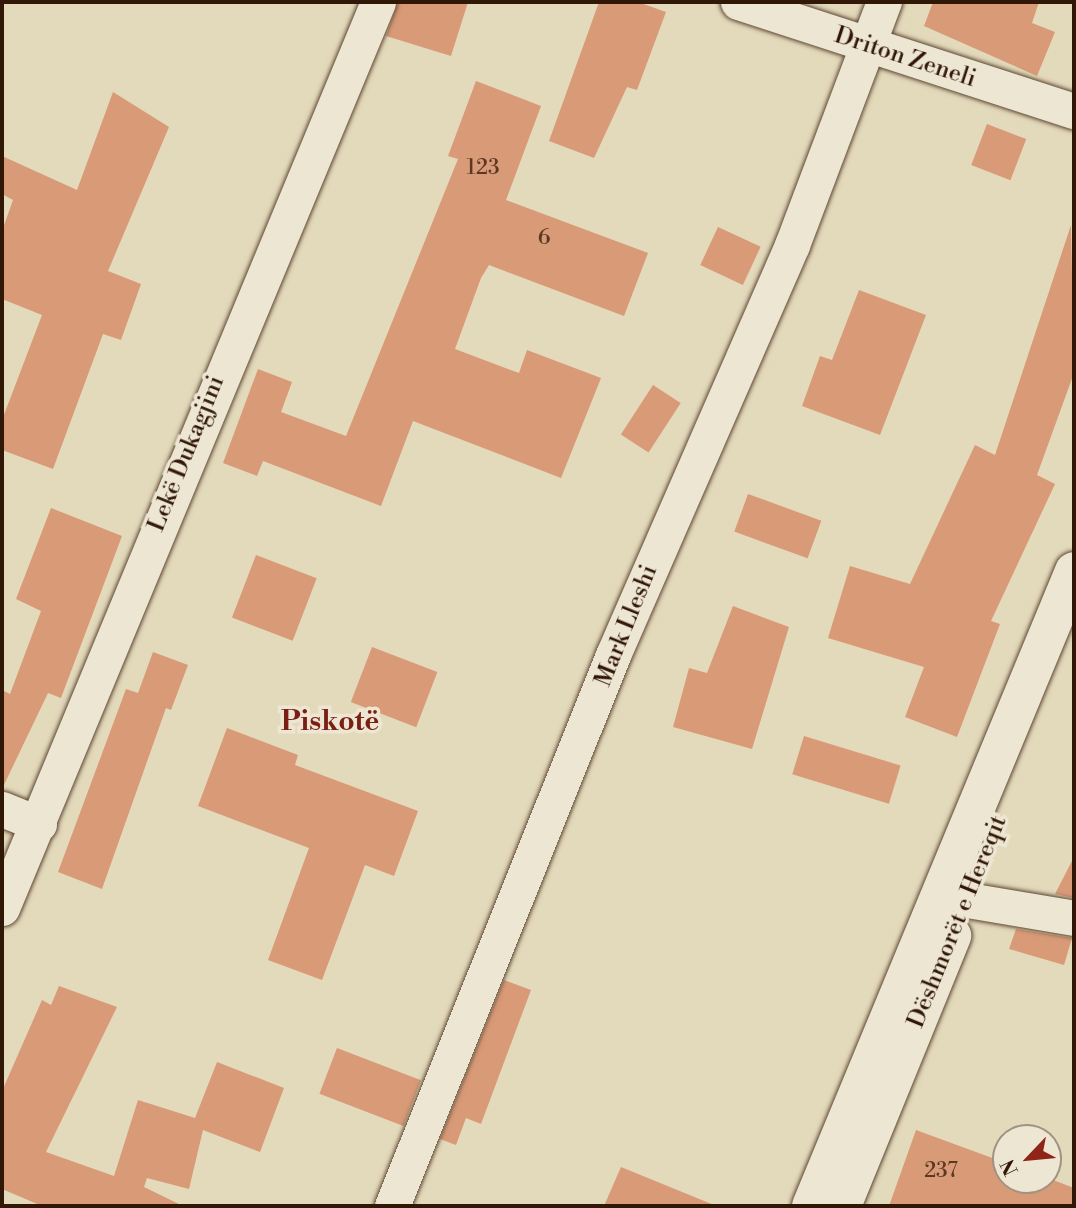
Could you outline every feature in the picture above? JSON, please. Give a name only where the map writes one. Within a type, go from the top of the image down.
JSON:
[{"type":"main road","points":[[811,1206],[1074,571]]},
{"type":"main road","name":"Dëshmorët e Hereqit","points":[[842,1206],[1074,637]]},
{"type":"street","name":"Lekë Dukagjini","points":[[2,908],[39,824],[181,463],[378,2]]},
{"type":"street","name":"Driton Zeneli","points":[[738,2],[864,47],[1074,111]]},
{"type":"street","name":"Mark Lleshi","points":[[391,1206],[574,766],[613,655],[792,245],[864,47],[884,2]]},
{"type":"street","points":[[2,809],[39,824]]},
{"type":"street","points":[[967,900],[1074,918]]},
{"type":"building","points":[[398,2],[468,2],[451,56],[386,36]]},
{"type":"building","points":[[599,2],[638,2],[666,12],[637,90],[627,87],[594,158],[549,141]]},
{"type":"building","points":[[933,2],[1039,2],[1032,23],[1055,32],[1037,76],[924,26]]},
{"type":"building","points":[[476,81],[541,106],[506,200],[648,253],[624,316],[489,265],[481,278],[455,349],[519,373],[527,350],[601,378],[561,478],[413,421],[381,506],[263,461],[257,476],[223,463],[258,369],[292,382],[281,412],[346,436],[458,159],[448,156]]},
{"type":"building","points":[[113,92],[169,127],[108,271],[141,284],[121,340],[103,334],[53,469],[2,450],[2,420],[42,315],[2,299],[2,231],[13,200],[2,194],[2,156],[77,190]]},
{"type":"building","points":[[987,124],[1026,139],[1010,180],[971,165]]},
{"type":"building","points":[[1071,225],[1074,373],[1037,475],[1055,484],[991,621],[1000,624],[957,737],[905,717],[924,667],[828,638],[850,566],[910,584],[975,445],[995,455]]},
{"type":"building","points":[[718,227],[761,247],[743,285],[700,265]]},
{"type":"building","points":[[859,290],[926,315],[880,435],[802,406],[820,356],[832,360]]},
{"type":"building","points":[[653,385],[681,403],[649,452],[621,434]]},
{"type":"building","points":[[748,494],[821,521],[808,558],[734,532]]},
{"type":"building","points":[[51,508],[122,536],[61,698],[48,693],[2,789],[2,690],[10,694],[41,611],[16,599]]},
{"type":"building","points":[[256,555],[317,578],[293,641],[232,618]]},
{"type":"building","points":[[733,606],[789,627],[752,749],[673,727],[689,668],[707,673]]},
{"type":"building","points":[[372,647],[437,672],[416,727],[351,702]]},
{"type":"building","points":[[153,652],[188,665],[171,710],[166,708],[102,889],[58,872],[126,689],[138,693]]},
{"type":"building","points":[[227,728],[298,755],[295,765],[418,811],[394,876],[365,865],[322,980],[268,960],[309,848],[198,806]]},
{"type":"building","points":[[804,736],[901,766],[889,804],[792,774]]},
{"type":"building","points":[[1074,857],[1074,898],[1055,894]]},
{"type":"building","points":[[1016,929],[1072,938],[1064,965],[1009,949]]},
{"type":"building","points":[[504,980],[531,990],[481,1124],[466,1118],[456,1145],[440,1139]]},
{"type":"building","points":[[59,986],[117,1007],[46,1152],[114,1176],[138,1100],[195,1118],[217,1062],[284,1088],[260,1152],[203,1130],[189,1189],[147,1178],[144,1187],[183,1206],[42,1206],[2,1189],[2,1091],[42,1000],[51,1005]]},
{"type":"building","points":[[337,1048],[421,1080],[403,1126],[319,1094]]},
{"type":"building","points":[[916,1130],[992,1158],[992,1194],[1062,1194],[1062,1183],[1074,1188],[1074,1206],[889,1206]]},
{"type":"building","points":[[621,1167],[714,1205],[714,1206],[604,1206]]},
{"type":"district","name":"Piskotë","points":[[330,722]]}]
